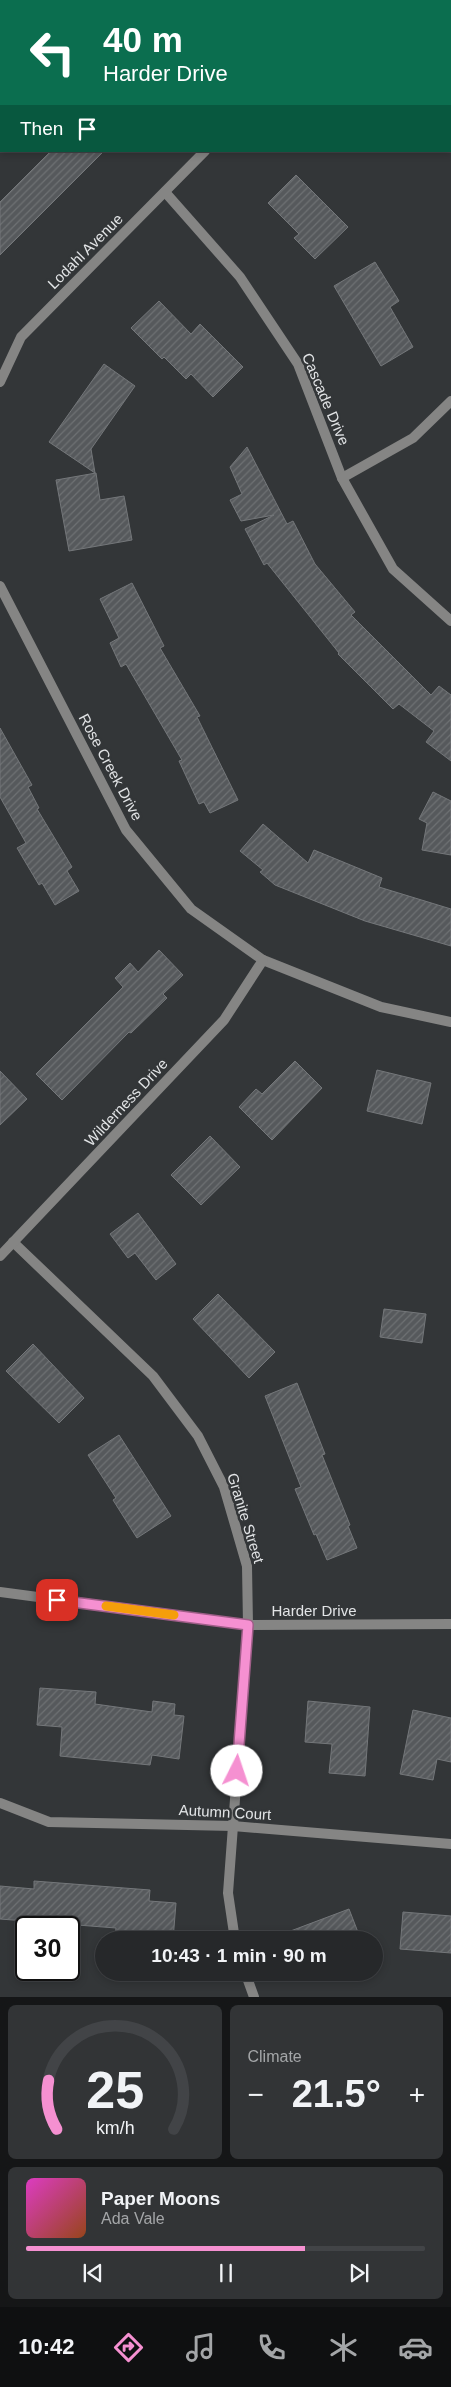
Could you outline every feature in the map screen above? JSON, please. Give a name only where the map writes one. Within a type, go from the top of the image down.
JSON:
[{"type":"street","name":"Lodahl Avenue","points":[[0,382],[20,337],[204,152]]},
{"type":"street","name":"Cascade Drive","points":[[165,192],[240,277],[298,364],[342,478],[393,569],[451,621]]},
{"type":"street","points":[[342,478],[413,438],[451,401]]},
{"type":"street","name":"Rose Creek Drive","points":[[0,586],[126,830],[191,909],[262,960],[381,1007],[451,1022]]},
{"type":"street","name":"Wilderness Drive","points":[[0,1256],[224,1020],[262,960]]},
{"type":"street","name":"Granite Street","points":[[13,1242],[153,1376],[198,1436],[224,1487],[247,1566],[248,1625],[228,1892],[234,1931]]},
{"type":"street","name":"Harder Drive","points":[[0,1592],[248,1625],[451,1624]]},
{"type":"street","name":"Autumn Court","points":[[0,1803],[50,1822],[233,1826],[451,1844]]},
{"type":"street","points":[[248,1981],[254,1997]]},
{"type":"building","points":[[50,152],[103,152],[0,255],[0,202]]},
{"type":"building","points":[[296,175],[348,227],[315,259],[294,238],[299,234],[268,203]]},
{"type":"building","points":[[375,262],[399,301],[390,307],[413,347],[381,366],[334,286]]},
{"type":"building","points":[[159,301],[191,334],[200,324],[243,367],[213,397],[191,374],[186,379],[164,357],[162,359],[131,328]]},
{"type":"building","points":[[104,364],[135,386],[91,449],[95,473],[49,442]]},
{"type":"building","points":[[247,447],[287,524],[293,521],[315,564],[355,612],[351,615],[431,695],[439,686],[451,695],[451,761],[426,742],[434,731],[399,704],[393,709],[338,654],[267,563],[264,565],[245,529],[274,515],[241,521],[230,500],[242,494],[230,467]]},
{"type":"building","points":[[96,473],[100,500],[124,496],[132,540],[69,551],[56,480]]},
{"type":"building","points":[[132,583],[164,646],[160,648],[200,716],[197,717],[238,800],[210,813],[204,802],[199,804],[179,761],[182,760],[126,664],[121,667],[110,643],[119,638],[100,599]]},
{"type":"building","points":[[0,728],[32,785],[28,787],[39,808],[37,809],[72,867],[67,871],[79,891],[55,905],[42,883],[39,885],[17,848],[26,843],[0,797]]},
{"type":"building","points":[[433,792],[451,801],[451,855],[422,850],[427,823],[419,819]]},
{"type":"building","points":[[263,824],[308,863],[314,850],[382,878],[379,887],[451,909],[451,946],[365,921],[275,885],[260,872],[263,870],[240,851]]},
{"type":"building","points":[[159,950],[183,975],[163,994],[167,998],[131,1033],[129,1032],[62,1100],[36,1074],[123,987],[115,978],[130,963],[138,972]]},
{"type":"building","points":[[295,1061],[322,1088],[272,1140],[239,1107],[256,1089],[262,1094]]},
{"type":"building","points":[[377,1070],[431,1083],[422,1124],[367,1111]]},
{"type":"building","points":[[0,1071],[27,1099],[0,1125]]},
{"type":"building","points":[[210,1136],[240,1167],[201,1205],[171,1175]]},
{"type":"building","points":[[138,1213],[176,1264],[156,1280],[135,1253],[128,1258],[110,1234]]},
{"type":"building","points":[[218,1294],[275,1352],[249,1378],[193,1319]]},
{"type":"building","points":[[384,1309],[426,1314],[422,1343],[380,1337]]},
{"type":"building","points":[[33,1344],[84,1398],[59,1423],[6,1371]]},
{"type":"building","points":[[297,1383],[325,1454],[322,1455],[350,1525],[348,1526],[357,1548],[327,1560],[316,1534],[314,1535],[295,1489],[301,1487],[265,1396]]},
{"type":"building","points":[[119,1435],[171,1516],[137,1538],[113,1500],[116,1498],[88,1455]]},
{"type":"building","points":[[40,1688],[96,1692],[95,1704],[152,1712],[153,1701],[175,1704],[174,1715],[184,1716],[179,1759],[152,1755],[150,1765],[60,1756],[62,1727],[37,1725]]},
{"type":"building","points":[[308,1701],[370,1707],[365,1776],[329,1773],[332,1744],[305,1742]]},
{"type":"building","points":[[413,1710],[451,1718],[451,1762],[437,1759],[433,1780],[400,1774]]},
{"type":"building","points":[[34,1881],[150,1890],[149,1901],[176,1903],[174,1931],[116,1931],[116,1928],[80,1925],[80,1916],[15,1916],[15,1920],[0,1919],[0,1886],[34,1889]]},
{"type":"building","points":[[349,1909],[358,1931],[291,1931]]},
{"type":"building","points":[[403,1912],[451,1916],[451,1953],[400,1949]]},
{"type":"slow traffic","points":[[106,1606],[174,1615]]},
{"type":"route","points":[[57,1600],[248,1625],[237,1771]]}]
